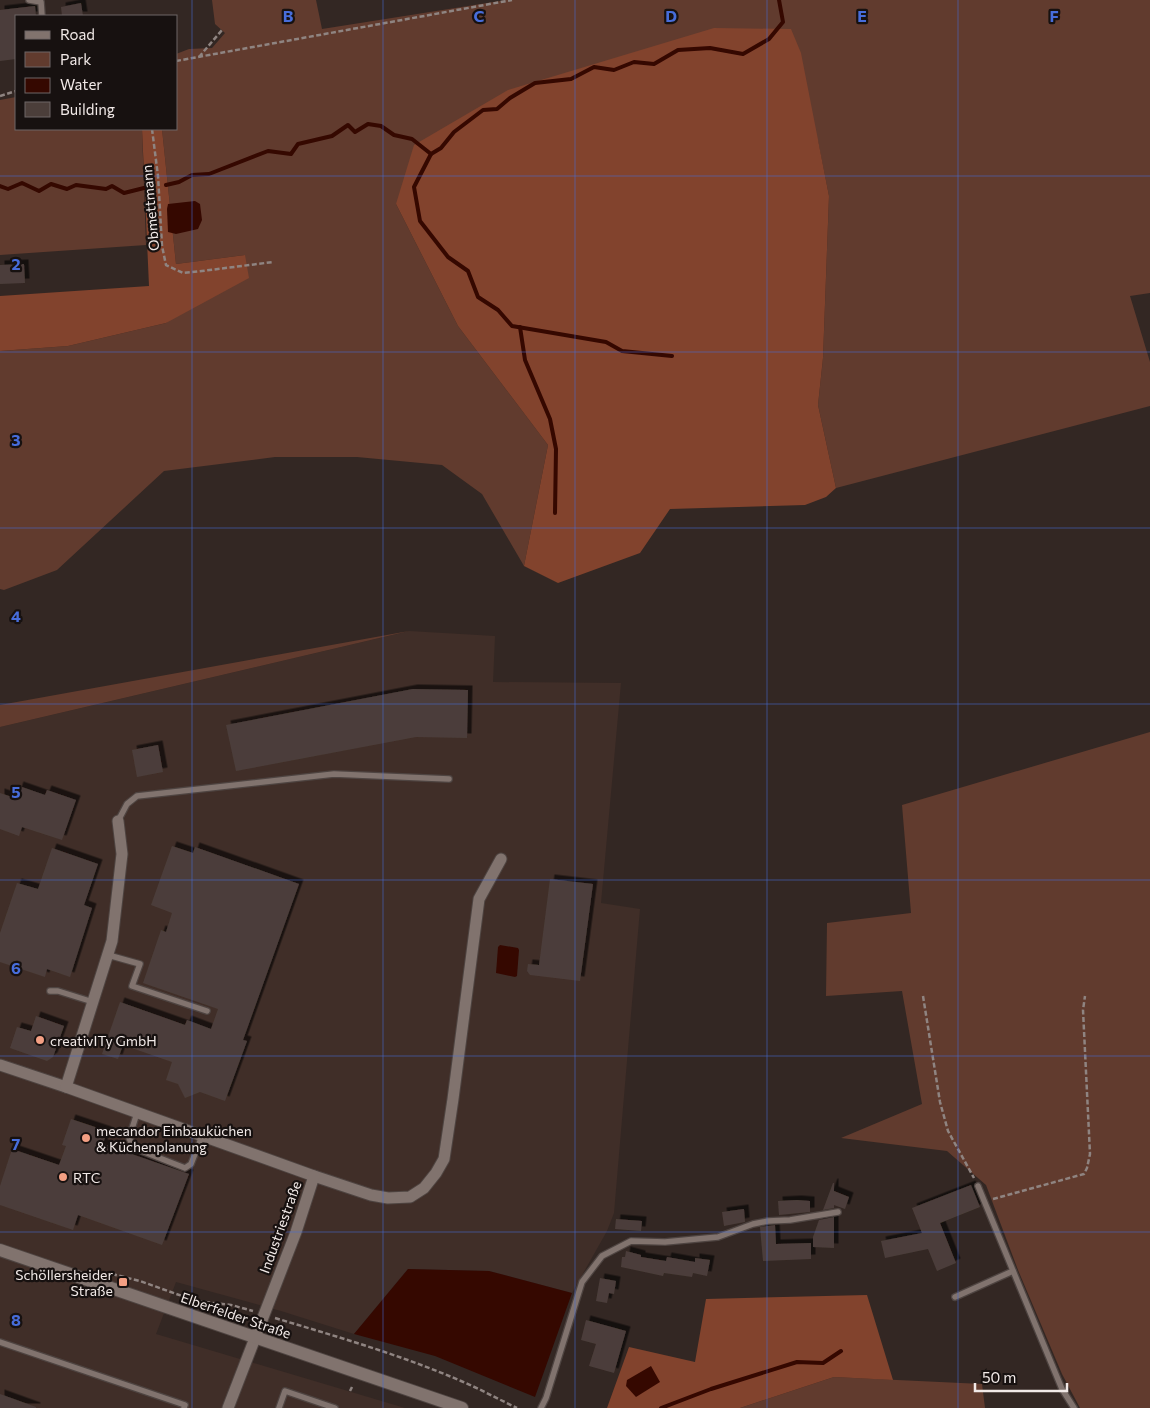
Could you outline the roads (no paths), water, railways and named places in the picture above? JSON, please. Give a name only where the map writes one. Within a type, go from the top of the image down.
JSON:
[{"type":"street","points":[[66,1087],[112,940],[122,854],[118,821]]},
{"type":"street","points":[[314,1176],[371,1195],[396,1198],[410,1197],[424,1188],[436,1173],[444,1159],[478,899],[501,859]]},
{"type":"street","name":"Industriestraße","points":[[0,1065],[314,1176],[296,1232],[256,1338]]},
{"type":"street","name":"Elberfelder Straße","points":[[0,1250],[462,1408]]},
{"type":"street","points":[[228,1408],[256,1338]]},
{"type":"lane","points":[[29,0],[40,2],[42,15]]},
{"type":"lane","points":[[118,821],[127,804],[137,796],[334,774],[449,779]]},
{"type":"lane","points":[[108,955],[140,964],[132,986],[208,1011]]},
{"type":"lane","points":[[50,991],[58,991],[93,1002]]},
{"type":"lane","points":[[137,1113],[128,1138],[134,1148],[185,1168],[191,1164],[202,1136]]},
{"type":"lane","points":[[978,1186],[1062,1389],[1074,1408]]},
{"type":"lane","points":[[541,1408],[582,1282],[602,1256],[631,1240],[665,1242],[718,1237],[753,1224],[838,1212]]},
{"type":"lane","points":[[955,1297],[1013,1271]]},
{"type":"lane","points":[[0,1342],[184,1405],[184,1408]]},
{"type":"lane","points":[[279,1408],[285,1391],[336,1408]]},
{"type":"water","points":[[195,201],[200,204],[202,220],[198,229],[176,234],[168,232],[168,204]]},
{"type":"water","points":[[500,945],[518,948],[517,976],[496,973],[498,947]]},
{"type":"water","points":[[408,1269],[489,1271],[572,1293],[535,1397],[435,1356],[354,1334]]},
{"type":"water","points":[[651,1366],[660,1382],[636,1397],[626,1386],[627,1380]]},
{"type":"waterway","points":[[166,185],[179,182],[192,175],[209,174],[268,151],[291,154],[298,144],[332,136],[348,125],[355,132],[368,124],[381,126],[394,135],[412,139],[431,154],[441,148],[454,132],[483,110],[497,109],[510,98],[535,83],[571,79],[594,67],[614,70],[634,62],[654,64],[678,50],[710,48],[743,54],[769,39],[783,22],[779,0]]},
{"type":"waterway","points":[[431,154],[414,187],[420,221],[448,257],[468,271],[478,297],[498,310],[512,326],[606,342],[622,351],[672,356]]},
{"type":"waterway","points":[[0,186],[8,189],[22,183],[39,191],[51,184],[67,189],[76,185],[106,189],[112,186],[124,193],[152,186]]},
{"type":"waterway","points":[[520,327],[525,360],[550,419],[556,449],[555,513]]},
{"type":"waterway","points":[[661,1408],[711,1389],[797,1362],[823,1363],[841,1351]]},
{"type":"place","name":"creativITy GmbH","points":[[40,1040]]},
{"type":"place","name":"mecandor Einbauküchen & Küchenplanung","points":[[86,1138]]},
{"type":"place","name":"RTC","points":[[63,1177]]},
{"type":"place","name":"Schöllersheider Straße","points":[[123,1282]]}]
